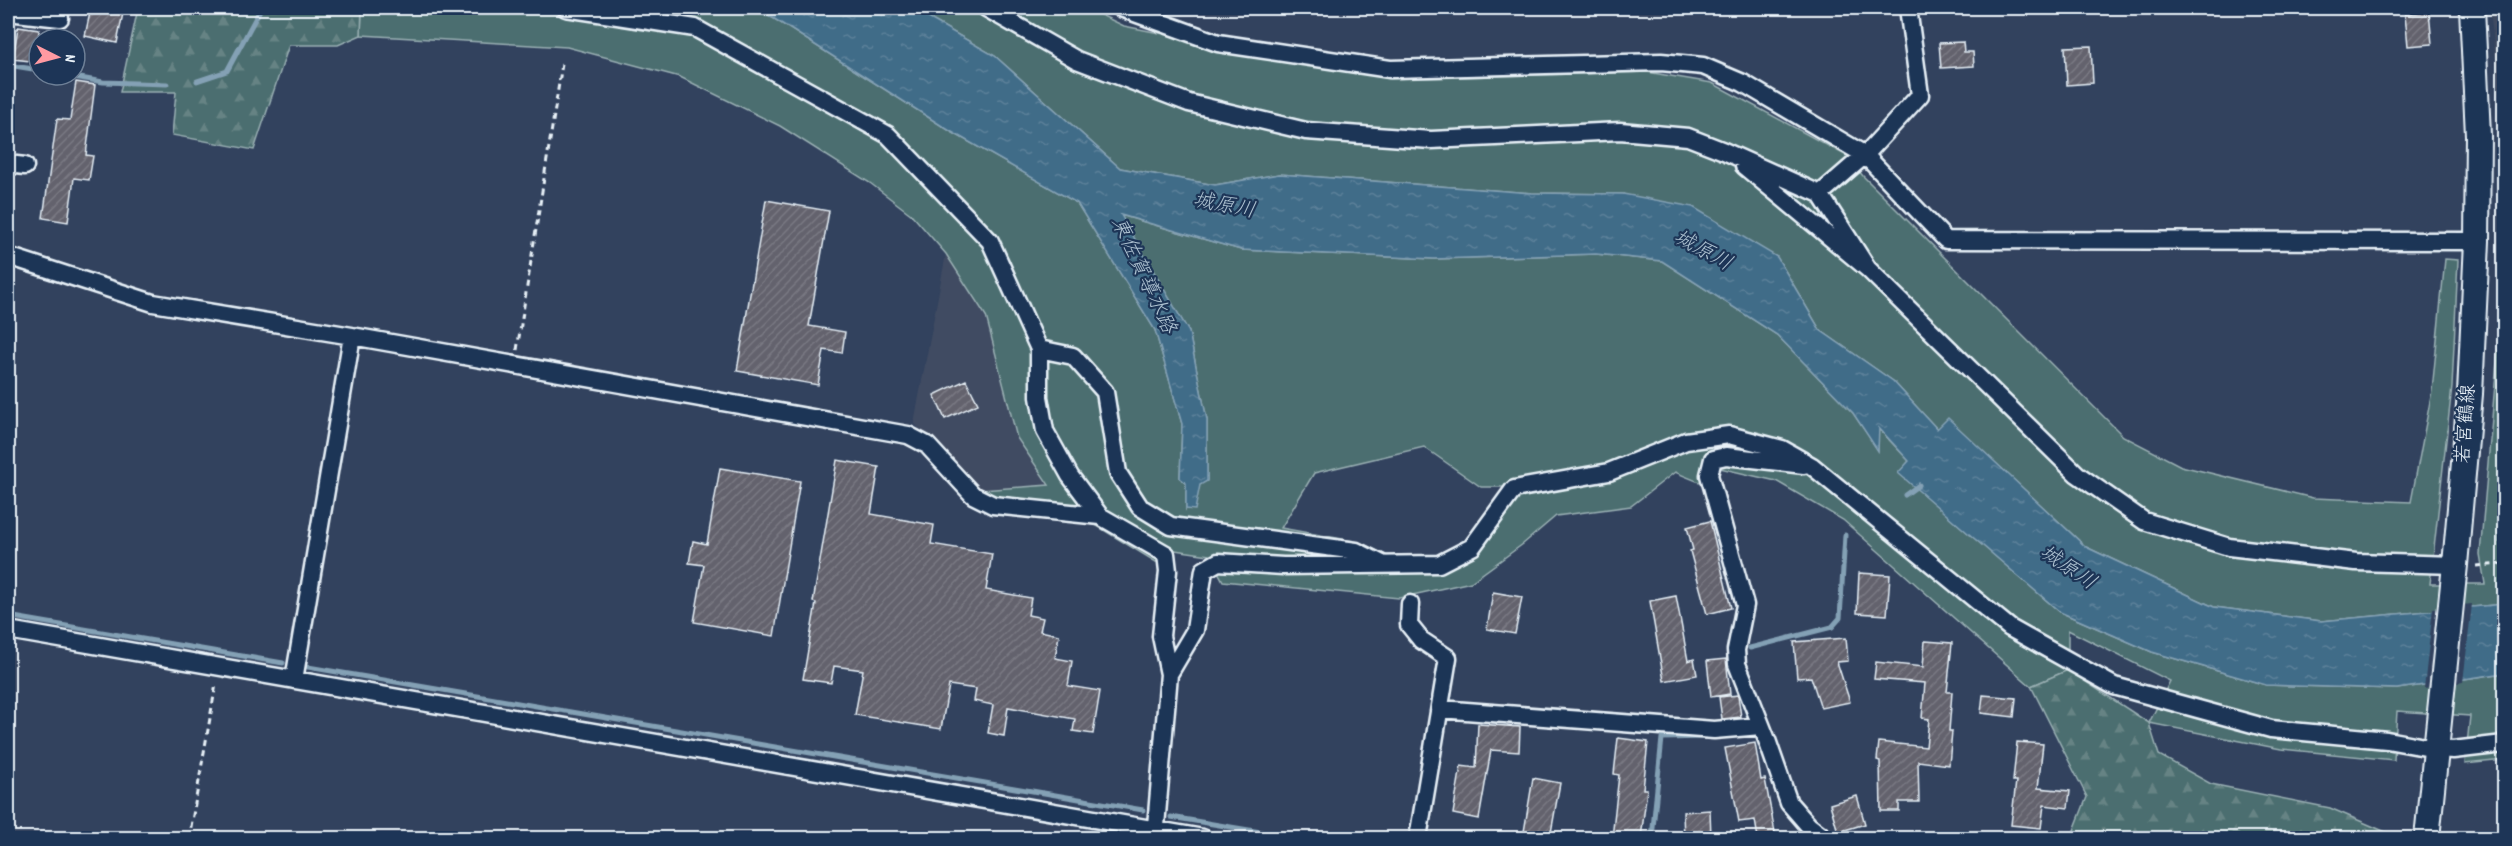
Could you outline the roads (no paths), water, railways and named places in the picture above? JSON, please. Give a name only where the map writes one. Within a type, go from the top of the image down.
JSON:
[{"type":"main road","name":"若宮鶴線","points":[[2427,838],[2470,394],[2477,241],[2478,135],[2472,8]]},
{"type":"street","points":[[566,8],[695,28],[888,135],[990,241],[1039,350],[1040,397],[1045,431],[1070,476],[1100,516],[1166,554],[1168,571],[1161,636],[1169,674],[1156,834]]},
{"type":"street","points":[[986,8],[1089,64],[1189,103],[1306,131],[1431,140],[1620,130],[1688,137],[1820,194],[1868,269]]},
{"type":"street","points":[[1121,8],[1218,43],[1390,69],[1661,62],[1703,66],[1743,83],[1865,155],[1946,240],[2477,241]]},
{"type":"street","points":[[1820,194],[1865,155],[1920,95],[1908,8]]},
{"type":"street","points":[[8,12],[60,18]]},
{"type":"street","points":[[1724,151],[1868,269],[2077,474],[2144,521],[2229,547],[2356,562],[2455,565]]},
{"type":"street","points":[[8,164],[25,166]]},
{"type":"street","points":[[8,256],[153,303],[908,435],[927,445],[973,495],[993,505],[1100,516]]},
{"type":"street","points":[[294,680],[352,336]]},
{"type":"street","points":[[1039,350],[1073,356],[1105,392],[1118,472],[1140,507],[1171,526],[1356,551],[1387,566]]},
{"type":"street","points":[[1169,674],[1195,630],[1204,570],[1218,562],[1283,566],[1439,564],[1472,547],[1514,489],[1609,472],[1686,441],[1729,435],[1782,449],[1812,466],[2010,628],[2114,686],[2271,729],[2387,740],[2436,749],[2453,750],[2505,744]]},
{"type":"street","points":[[1812,466],[1726,456],[1713,459],[1709,475],[1745,604],[1736,650],[1737,664],[1789,803],[1809,826],[1825,838]]},
{"type":"street","points":[[1410,604],[1409,625],[1421,640],[1448,658],[1418,838]]},
{"type":"street","points":[[8,630],[1156,834],[1203,838]]},
{"type":"street","points":[[1440,709],[1714,730],[1761,726]]},
{"type":"water","points":[[748,8],[911,8],[995,56],[1120,168],[1215,185],[1279,174],[1532,193],[1623,194],[1693,207],[1777,257],[1820,330],[1893,381],[1937,429],[1948,418],[2086,547],[2214,607],[2321,621],[2504,604],[2504,673],[2397,689],[2266,685],[2152,652],[2060,612],[1898,473],[1909,461],[1879,428],[1878,451],[1853,413],[1777,335],[1662,261],[1596,254],[1434,259],[1241,250],[1121,215],[1189,332],[1207,420],[1207,481],[1200,485],[1195,510],[1186,509],[1186,483],[1180,478],[1182,424],[1155,330],[1077,203],[950,131],[773,18]]},
{"type":"waterway","points":[[197,81],[227,71],[261,8]]},
{"type":"waterway","points":[[8,65],[27,68]]},
{"type":"waterway","points":[[87,79],[103,82],[167,84]]},
{"type":"waterway","points":[[1905,495],[1919,485]]},
{"type":"waterway","points":[[1750,648],[1832,627],[1840,618],[1845,535]]},
{"type":"waterway","points":[[8,616],[283,663]]},
{"type":"waterway","points":[[308,667],[1143,810]]},
{"type":"waterway","points":[[1732,670],[1748,715]]},
{"type":"waterway","points":[[1652,838],[1662,738],[1707,737]]},
{"type":"waterway","points":[[1171,817],[1297,838]]},
{"type":"water label","name":"城原川","points":[[1224,207]]},
{"type":"water label","name":"城原川","points":[[1702,252]]},
{"type":"water label","name":"東佐賀導水路","points":[[1142,276]]},
{"type":"water label","name":"城原川","points":[[2067,569]]}]
